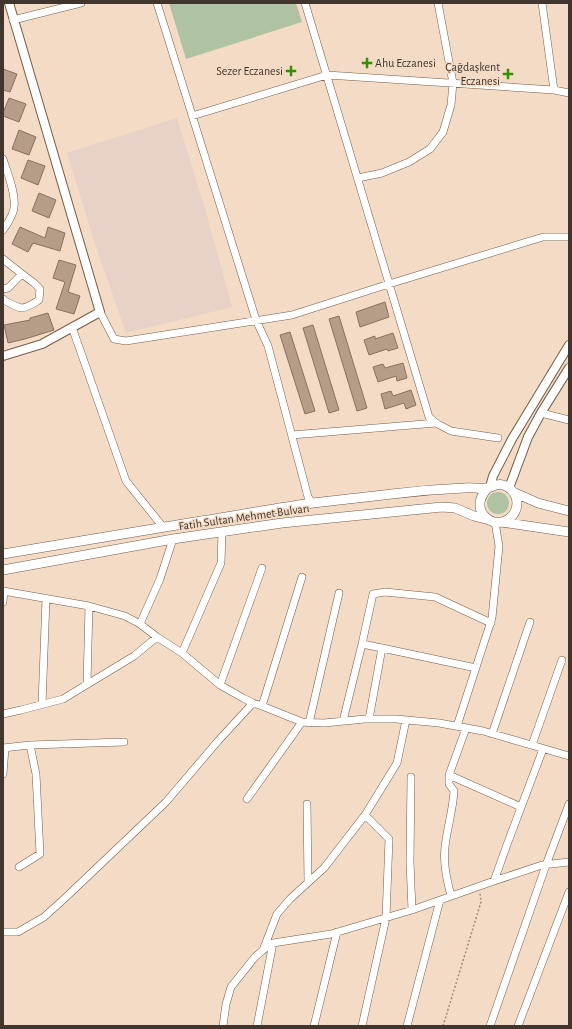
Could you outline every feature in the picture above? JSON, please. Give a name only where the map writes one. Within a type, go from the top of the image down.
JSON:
[{"type":"main road","points":[[511,490],[516,498],[517,504],[516,510],[512,516],[507,520],[495,521],[484,516],[479,505],[482,493],[488,488],[496,485],[503,485],[538,504],[569,511]]},
{"type":"main road","name":"Fatih Sultan Mehmet Bulvarı","points":[[3,554],[312,503],[433,489],[470,487],[488,488]]},
{"type":"main road","name":"Fatih Sultan Mehmet Bulvarı","points":[[3,570],[173,539],[282,523],[442,507],[455,508],[474,516],[495,521],[569,532]]},
{"type":"street","points":[[9,3],[100,312],[114,339],[126,340],[292,315],[543,237],[569,237]]},
{"type":"street","points":[[13,20],[81,3]]},
{"type":"street","points":[[157,3],[256,320],[268,346],[308,497],[312,503]]},
{"type":"street","points":[[305,3],[429,417],[436,423],[451,431],[498,438]]},
{"type":"street","points":[[358,178],[382,173],[409,162],[430,149],[443,132],[451,106],[453,83],[438,3]]},
{"type":"street","points":[[542,3],[554,90]]},
{"type":"street","points":[[192,116],[327,75],[554,90],[569,93]]},
{"type":"street","points":[[3,159],[12,189],[14,207],[7,226],[3,230]]},
{"type":"street","points":[[3,259],[40,288],[39,300],[31,305],[21,308],[3,299]]},
{"type":"street","points":[[3,289],[8,288],[22,274]]},
{"type":"street","points":[[3,356],[42,344],[100,312]]},
{"type":"street","points":[[72,327],[126,481],[163,528]]},
{"type":"street","points":[[488,488],[512,439],[569,345]]},
{"type":"street","points":[[511,490],[528,437],[569,368]]},
{"type":"street","points":[[541,413],[569,420]]},
{"type":"street","points":[[292,435],[436,423]]},
{"type":"street","points":[[457,726],[492,618],[499,546],[495,521]]},
{"type":"street","points":[[182,653],[221,563],[222,532]]},
{"type":"street","points":[[140,624],[160,578],[173,539]]},
{"type":"street","points":[[220,685],[262,568]]},
{"type":"street","points":[[262,706],[302,577]]},
{"type":"street","points":[[3,602],[3,591],[89,606],[125,616],[140,624],[182,653],[220,685],[253,703],[306,723],[396,719],[457,726],[483,731],[569,756]]},
{"type":"street","points":[[343,721],[373,594],[385,592],[435,598],[491,623]]},
{"type":"street","points":[[246,799],[306,723],[339,593]]},
{"type":"street","points":[[42,704],[46,599]]},
{"type":"street","points":[[87,684],[89,606]]},
{"type":"street","points":[[492,734],[530,622]]},
{"type":"street","points":[[3,714],[63,698],[134,656],[157,637]]},
{"type":"street","points":[[362,644],[476,668]]},
{"type":"street","points":[[369,719],[382,648]]},
{"type":"street","points":[[532,745],[562,660]]},
{"type":"street","points":[[3,932],[18,932],[44,917],[64,899],[166,802],[218,741],[253,703]]},
{"type":"street","points":[[263,950],[277,914],[290,899],[324,868],[365,815],[398,763],[406,720]]},
{"type":"street","points":[[451,896],[445,868],[445,848],[454,791],[449,784],[449,775],[466,728]]},
{"type":"street","points":[[3,774],[4,748],[30,744],[124,742]]},
{"type":"street","points":[[19,867],[40,854],[36,774],[30,744]]},
{"type":"street","points":[[494,881],[544,749]]},
{"type":"street","points":[[449,775],[521,807]]},
{"type":"street","points":[[411,777],[410,862],[412,910]]},
{"type":"street","points":[[307,804],[308,882]]},
{"type":"street","points":[[490,1026],[546,865],[569,804]]},
{"type":"street","points":[[362,1026],[386,918],[389,838],[365,815]]},
{"type":"street","points":[[223,1026],[226,1004],[231,987],[263,950],[273,943],[337,932],[412,910],[479,886],[546,865],[569,862]]},
{"type":"street","points":[[518,1026],[569,892]]},
{"type":"street","points":[[407,1026],[440,900]]},
{"type":"street","points":[[314,1026],[337,932]]},
{"type":"street","points":[[257,1026],[273,943]]},
{"type":"path","points":[[443,1026],[481,902],[479,886]]},
{"type":"shaded area","points":[[177,118],[206,212],[232,307],[126,333],[95,244],[67,153]]},
{"type":"green space","points":[[169,3],[296,3],[302,22],[186,59]]},
{"type":"green space","points":[[498,492],[502,493],[508,499],[508,507],[502,513],[498,514],[494,513],[488,507],[487,503],[488,499],[494,493]]},
{"type":"building","points":[[3,69],[17,74],[10,92],[3,90]]},
{"type":"building","points":[[9,98],[26,104],[19,122],[3,116]]},
{"type":"building","points":[[19,130],[36,137],[29,155],[12,149]]},
{"type":"building","points":[[28,160],[45,166],[38,185],[21,178]]},
{"type":"building","points":[[39,193],[56,200],[49,218],[32,211]]},
{"type":"building","points":[[20,227],[45,238],[48,227],[65,233],[60,251],[33,243],[28,252],[12,244]]},
{"type":"building","points":[[59,260],[76,265],[68,292],[80,296],[74,314],[56,309],[65,282],[53,278]]},
{"type":"building","points":[[385,302],[389,317],[360,327],[356,312]]},
{"type":"building","points":[[48,313],[54,330],[8,343],[4,325],[30,320],[30,318]]},
{"type":"building","points":[[339,316],[367,408],[357,411],[329,319]]},
{"type":"building","points":[[313,325],[339,410],[329,413],[303,328]]},
{"type":"building","points":[[290,332],[315,411],[305,414],[280,335]]},
{"type":"building","points":[[393,333],[398,348],[388,351],[387,349],[369,355],[364,340],[375,336],[375,339]]},
{"type":"building","points":[[403,363],[407,378],[397,381],[396,376],[378,382],[373,367],[383,364],[385,368]]},
{"type":"building","points":[[411,390],[416,405],[406,409],[404,403],[385,409],[381,394],[391,391],[393,396]]},
{"type":"place","name":"Ahu Eczanesi","points":[[367,63]]},
{"type":"place","name":"Sezer Eczanesi","points":[[291,71]]},
{"type":"place","name":"Çağdaşkent Eczanesi","points":[[508,74]]}]
